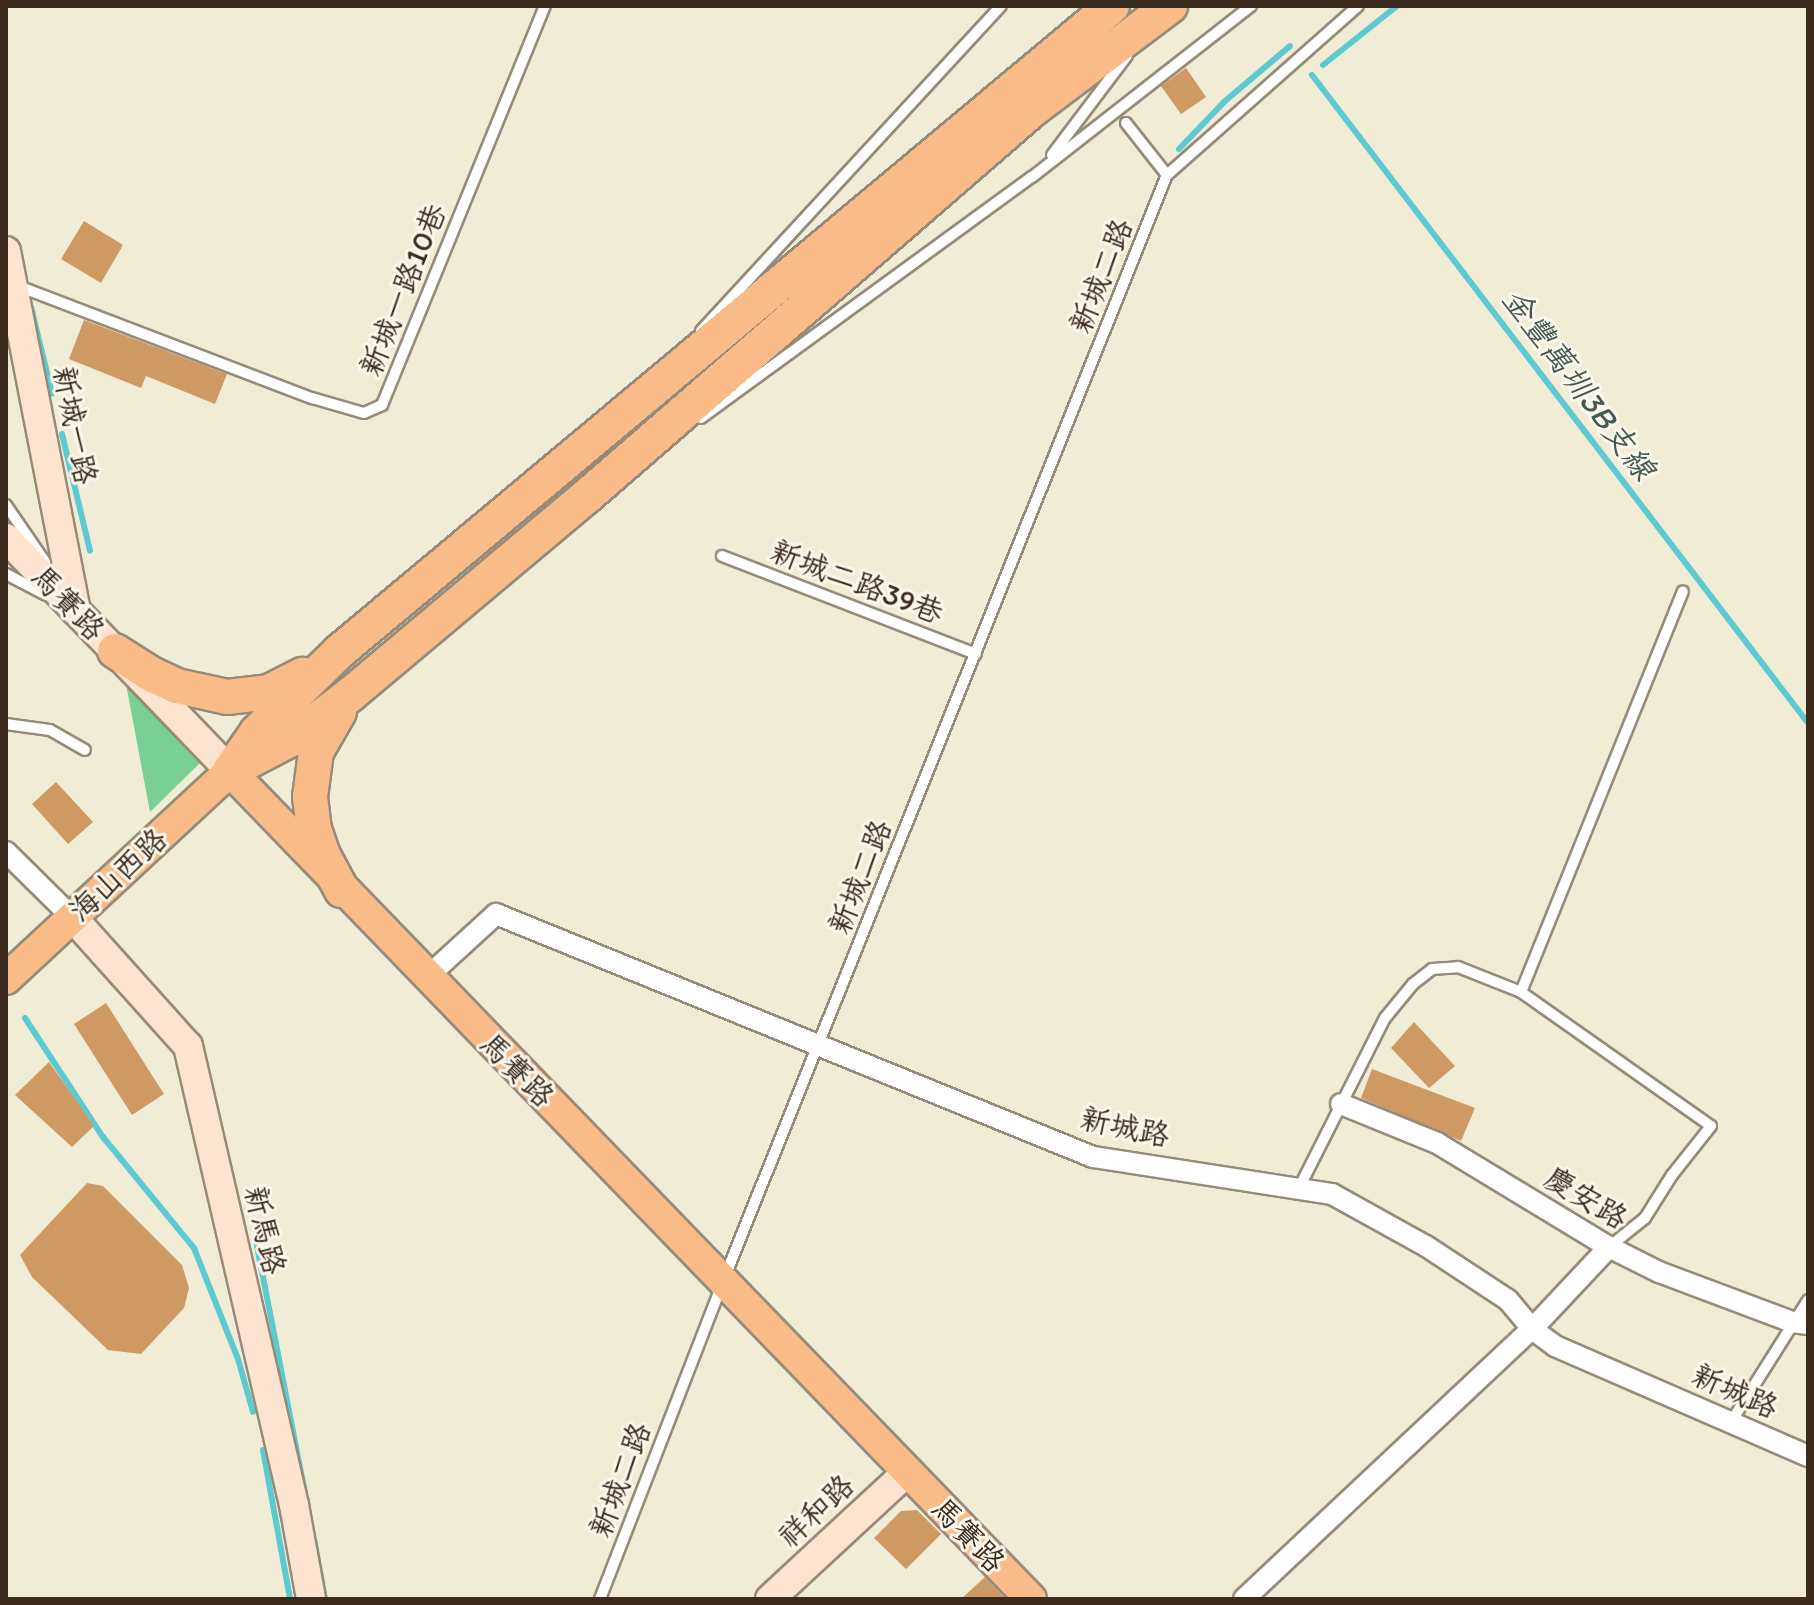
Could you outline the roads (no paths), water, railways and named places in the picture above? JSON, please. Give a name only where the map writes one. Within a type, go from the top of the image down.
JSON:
[{"type":"highway","points":[[230,771],[257,732],[340,651],[1112,6]]},
{"type":"highway","points":[[230,771],[295,737],[351,694],[587,496],[1032,110],[1166,9]]},
{"type":"highway","points":[[115,651],[177,686],[227,697],[269,692],[298,679],[340,651]]},
{"type":"highway","points":[[342,890],[323,855],[314,829],[311,771],[326,731],[351,694]]},
{"type":"main road","name":"馬賽路","points":[[230,771],[426,978],[724,1279],[1031,1599]]},
{"type":"main road","name":"海山西路","points":[[6,979],[230,771]]},
{"type":"street","name":"新城一路","points":[[6,251],[76,611]]},
{"type":"street","name":"馬賽路","points":[[6,538],[230,771]]},
{"type":"street","points":[[6,852],[73,918]]},
{"type":"street","name":"新城路","points":[[426,978],[496,914],[1093,1157],[1300,1186],[1332,1194],[1426,1246],[1508,1300],[1532,1329],[1555,1346],[1808,1456]]},
{"type":"street","name":"新馬路","points":[[73,918],[188,1046],[294,1505],[311,1599]]},
{"type":"street","name":"慶安路","points":[[1341,1104],[1437,1143],[1609,1247],[1659,1272],[1800,1323]]},
{"type":"street","points":[[1244,1599],[1532,1329],[1609,1247]]},
{"type":"street","name":"祥和路","points":[[770,1599],[907,1472]]},
{"type":"lane","name":"新城一路10巷","points":[[13,284],[312,398],[364,413],[382,405],[545,6]]},
{"type":"lane","points":[[650,395],[715,313],[1001,6]]},
{"type":"lane","points":[[691,425],[781,363],[1032,177],[1251,6]]},
{"type":"lane","points":[[1126,123],[1167,175],[1358,6]]},
{"type":"lane","points":[[1032,177],[1069,135],[1166,9]]},
{"type":"lane","name":"新城二路","points":[[600,1599],[724,1279],[1167,175]]},
{"type":"lane","points":[[587,496],[678,434]]},
{"type":"lane","points":[[6,505],[76,611]]},
{"type":"lane","name":"新城二路39巷","points":[[722,556],[976,654]]},
{"type":"lane","points":[[6,574],[76,611]]},
{"type":"lane","points":[[1521,992],[1683,591]]},
{"type":"lane","points":[[6,724],[50,730],[85,750]]},
{"type":"lane","points":[[1300,1186],[1385,1018],[1413,984],[1432,969],[1458,967],[1521,992],[1711,1126],[1672,1175],[1645,1218],[1609,1247]]},
{"type":"lane","points":[[1731,1422],[1800,1323],[1808,1300]]},
{"type":"waterway","points":[[1323,65],[1397,6]]},
{"type":"waterway","points":[[1179,149],[1225,101],[1290,46]]},
{"type":"waterway","name":"金豐萬圳3B支線","points":[[1312,75],[1808,723]]},
{"type":"waterway","points":[[31,307],[52,394]]},
{"type":"waterway","points":[[62,434],[90,551]]},
{"type":"waterway","points":[[25,1018],[103,1137],[194,1248],[238,1359],[253,1412]]},
{"type":"waterway","points":[[256,1241],[305,1492]]},
{"type":"waterway","points":[[263,1450],[290,1599]]},
{"type":"waterway","points":[[314,1539],[325,1599]]}]
